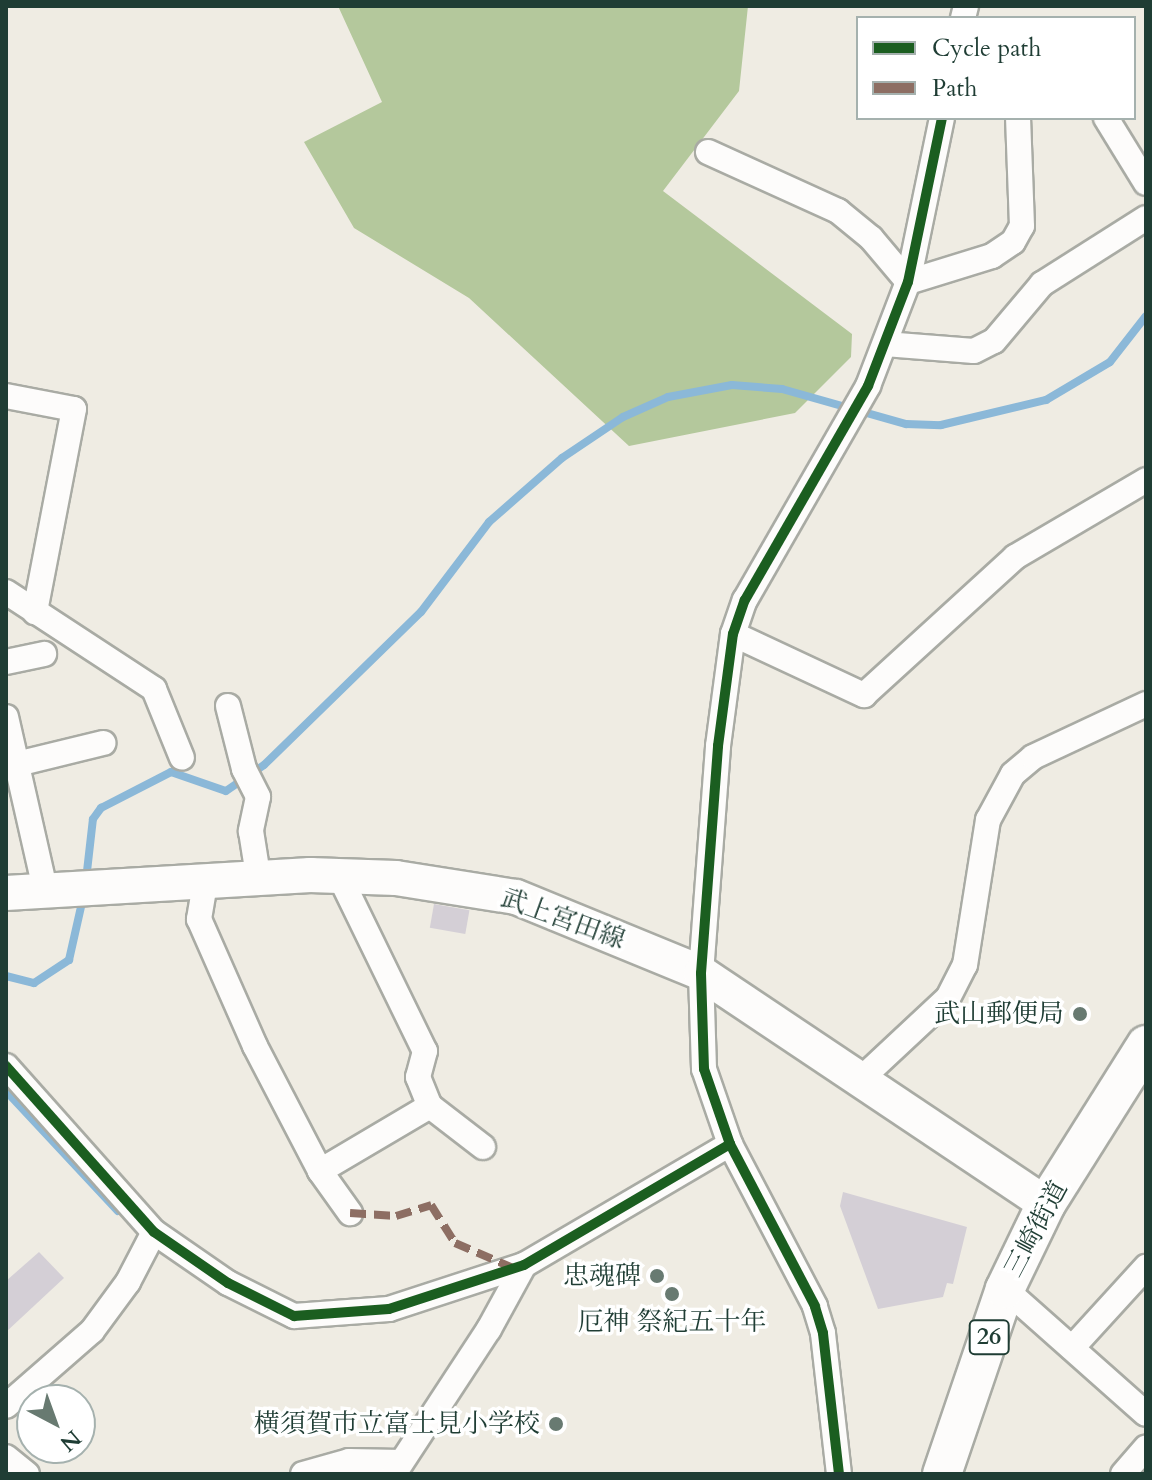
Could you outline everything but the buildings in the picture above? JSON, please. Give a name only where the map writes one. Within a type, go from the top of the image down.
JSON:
[{"type":"main road","name":"武上宮田線","points":[[6,893],[258,875],[339,875],[396,878],[516,897],[701,973],[1046,1204]]},
{"type":"main road","name":"三崎街道","points":[[942,1474],[1005,1289],[1046,1204],[1146,1045]]},
{"type":"street","points":[[839,1474],[823,1333],[815,1306],[730,1144],[704,1069],[701,973],[718,746],[733,634],[745,600],[838,444],[885,344],[908,282],[942,120]]},
{"type":"street","points":[[908,282],[992,256],[1013,242],[1022,226],[1018,120]]},
{"type":"street","points":[[1107,120],[1146,183]]},
{"type":"street","points":[[708,152],[838,211],[871,238],[908,282]]},
{"type":"street","points":[[885,344],[974,351],[994,341],[1042,284],[1146,218]]},
{"type":"street","points":[[6,396],[74,409],[35,612]]},
{"type":"street","points":[[733,634],[864,695],[1015,557],[1146,480]]},
{"type":"street","points":[[6,592],[154,689],[182,758]]},
{"type":"street","points":[[6,662],[44,654]]},
{"type":"street","points":[[861,1079],[948,998],[965,965],[988,820],[1013,774],[1033,757],[1146,704]]},
{"type":"street","points":[[228,706],[244,769],[258,797],[251,831],[258,875]]},
{"type":"street","points":[[6,717],[17,764],[72,887]]},
{"type":"street","points":[[17,764],[103,743]]},
{"type":"street","points":[[339,875],[425,1051],[418,1077],[430,1106],[483,1147]]},
{"type":"street","points":[[206,878],[199,919],[255,1046],[320,1171],[350,1213]]},
{"type":"street","points":[[6,1066],[154,1232],[228,1283],[294,1316],[389,1309],[524,1265],[730,1144]]},
{"type":"street","points":[[320,1171],[430,1106]]},
{"type":"street","points":[[6,1406],[92,1331],[128,1282],[154,1232]]},
{"type":"street","points":[[303,1474],[349,1461],[397,1468],[489,1329],[524,1265]]},
{"type":"street","points":[[1072,1348],[1146,1267]]},
{"type":"street","points":[[1005,1289],[1146,1414]]},
{"type":"street","points":[[1123,1474],[1146,1448]]},
{"type":"street","points":[[6,1457],[27,1474]]},
{"type":"green space","points":[[338,6],[748,6],[739,91],[663,191],[852,334],[851,357],[795,413],[629,446],[469,298],[354,228],[304,142],[382,102]]},
{"type":"waterway","points":[[86,880],[93,819],[101,808],[171,772],[226,791],[264,765],[421,612],[489,522],[562,458],[623,417],[668,397],[732,385],[782,389],[906,424],[941,425],[1046,400],[1110,362],[1146,316]]},
{"type":"waterway","points":[[6,976],[34,983],[69,960],[83,898]]},
{"type":"waterway","points":[[6,1091],[118,1211]]},
{"type":"marked path","points":[[350,1213],[396,1216],[431,1205],[455,1243],[513,1268]]},
{"type":"cycle path","points":[[839,1474],[823,1333],[815,1306],[730,1144],[704,1069],[701,973],[718,746],[733,634],[745,600],[868,386],[908,282],[942,120]]},
{"type":"cycle path","points":[[6,1066],[154,1232],[228,1283],[294,1316],[389,1309],[524,1265],[730,1144]]},
{"type":"place","name":"武山郵便局","points":[[1080,1014]]},
{"type":"place","name":"忠魂碑","points":[[657,1276]]},
{"type":"place","name":"厄神 祭紀五十年","points":[[672,1294]]},
{"type":"place","name":"横須賀市立富士見小学校","points":[[556,1424]]}]
